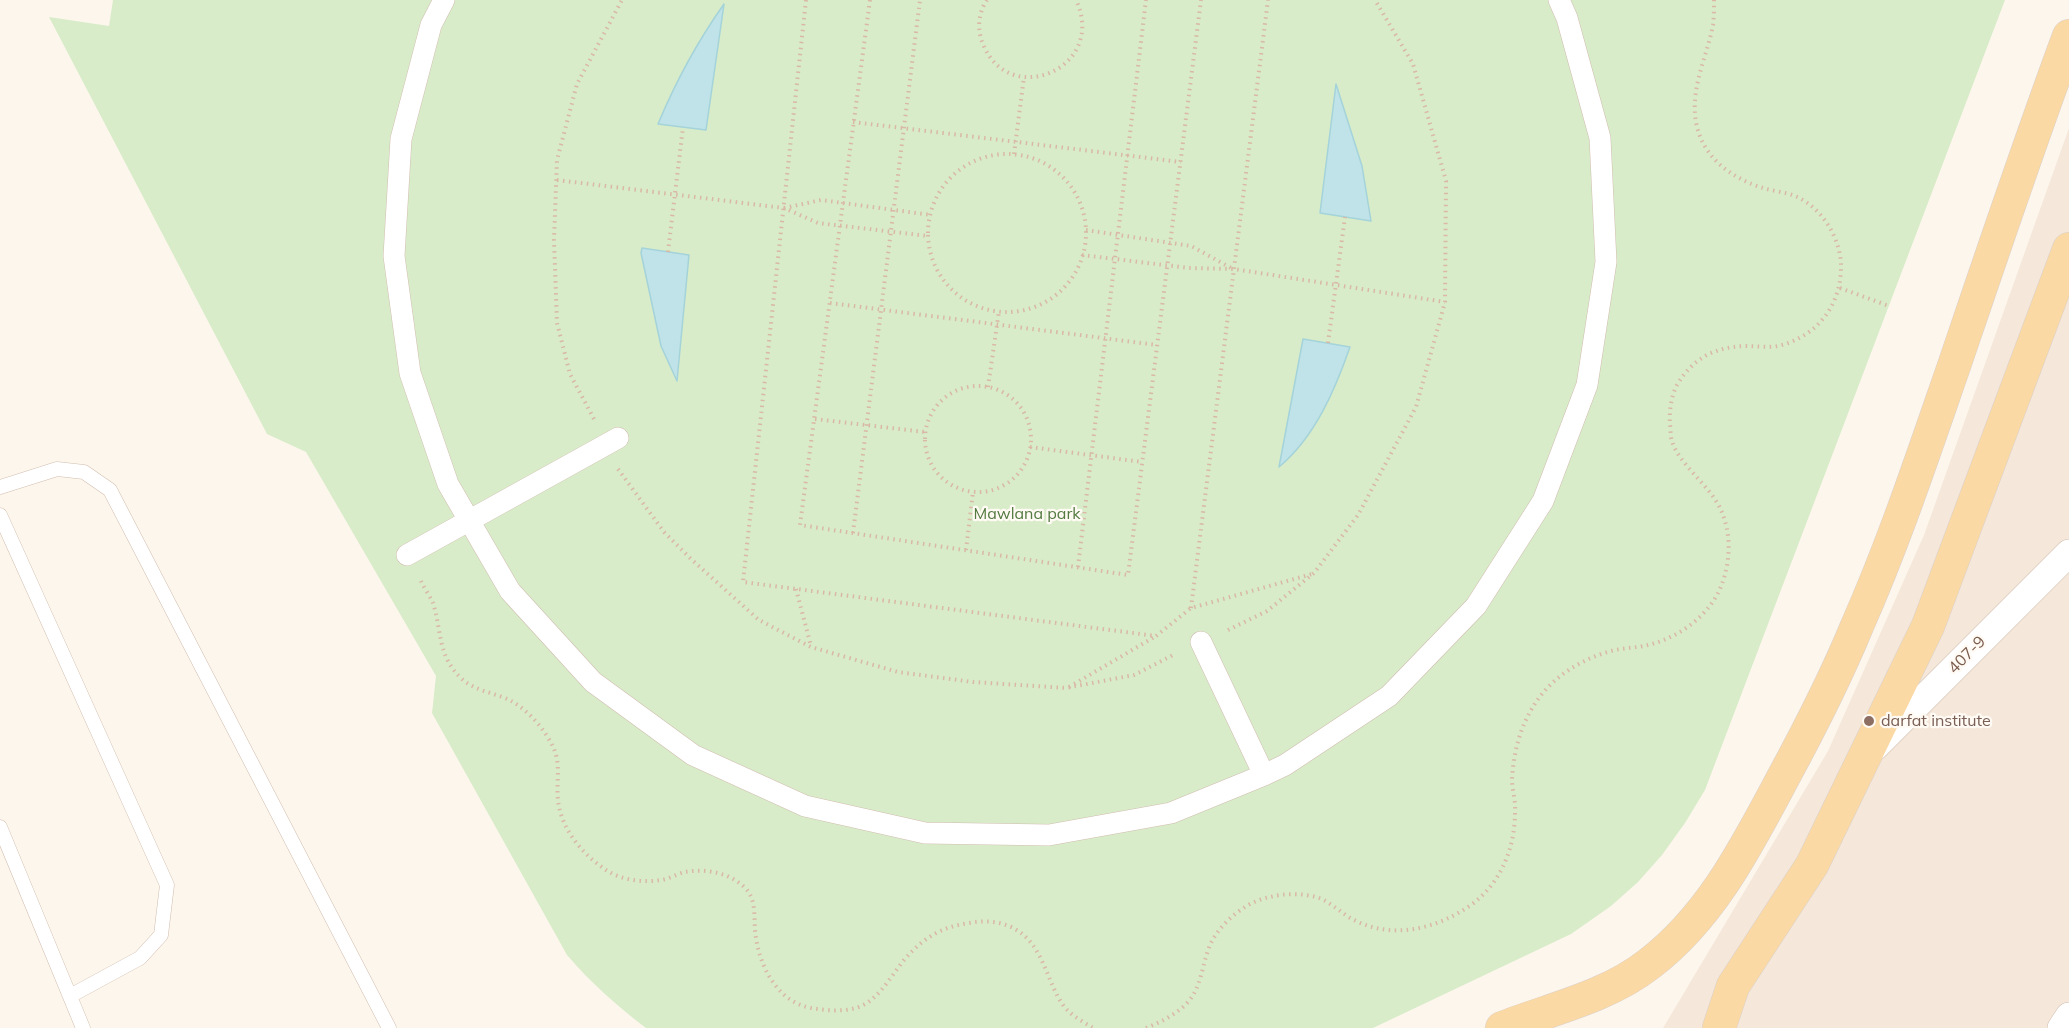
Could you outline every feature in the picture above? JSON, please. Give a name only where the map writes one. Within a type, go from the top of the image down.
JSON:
[{"type":"main road","points":[[1502,1028],[1607,990],[1648,966],[1680,937],[1714,897],[1755,830],[1797,752],[1857,628],[1906,504],[2069,36]]},
{"type":"main road","points":[[1719,1028],[1734,986],[1812,864],[1928,626],[2069,249]]},
{"type":"street","points":[[444,0],[431,25],[401,139],[394,256],[410,373],[448,484],[510,591],[593,682],[693,755],[805,806],[926,833],[1049,835],[1171,813],[1264,775],[1286,765],[1389,696],[1476,606],[1543,501],[1587,385],[1606,262],[1600,138],[1567,18],[1559,0]]},
{"type":"street","points":[[407,555],[612,441]]},
{"type":"street","name":"407-9","points":[[1865,756],[2069,554]]},
{"type":"street","points":[[1201,642],[1264,775]]},
{"type":"street","points":[[2061,1028],[2069,1016]]},
{"type":"lane","points":[[0,487],[57,469],[84,472],[110,490],[389,1028]]},
{"type":"lane","points":[[0,516],[167,885],[161,935],[140,958],[70,996]]},
{"type":"lane","points":[[0,827],[83,1028]]},
{"type":"path","points":[[622,0],[577,84],[557,160],[554,240],[557,323],[570,374],[612,441],[619,470],[664,532],[759,620],[811,646],[898,672],[973,682],[1066,688],[1134,675]]},
{"type":"path","points":[[806,0],[743,582],[1156,636]]},
{"type":"path","points":[[870,0],[801,525],[1128,575],[1201,0]]},
{"type":"path","points":[[853,533],[920,0]]},
{"type":"path","points":[[987,0],[979,20],[980,38],[987,54],[999,68],[1015,75],[1033,78],[1050,74],[1066,65],[1077,50],[1083,33],[1082,17],[1076,0]]},
{"type":"path","points":[[1078,567],[1146,0]]},
{"type":"path","points":[[1191,608],[1268,0]]},
{"type":"path","points":[[1267,611],[1314,573],[1358,515],[1416,407],[1445,302],[1446,181],[1413,64],[1375,0]]},
{"type":"path","points":[[1146,1028],[1172,1015],[1190,1000],[1200,982],[1212,942],[1226,923],[1245,906],[1265,897],[1291,894],[1318,898],[1356,921],[1386,931],[1417,930],[1443,922],[1474,903],[1493,884],[1505,865],[1513,841],[1516,809],[1512,783],[1515,753],[1524,721],[1543,693],[1558,678],[1585,660],[1613,650],[1645,646],[1671,638],[1694,622],[1713,602],[1723,581],[1729,553],[1728,528],[1719,506],[1705,484],[1685,464],[1672,443],[1669,414],[1675,388],[1689,368],[1703,356],[1721,348],[1776,347],[1800,338],[1822,322],[1834,305],[1840,288],[1842,263],[1835,237],[1820,213],[1797,197],[1761,187],[1731,175],[1710,155],[1696,126],[1694,98],[1714,22],[1714,0]]},
{"type":"path","points":[[1014,154],[1024,77]]},
{"type":"path","points":[[854,122],[1181,162]]},
{"type":"path","points":[[668,252],[683,127]]},
{"type":"path","points":[[1014,154],[1039,161],[1061,175],[1076,194],[1085,218],[1086,244],[1078,269],[1061,290],[1039,306],[1013,312],[986,310],[962,298],[943,280],[931,256],[927,229],[931,215],[933,204],[946,182],[966,166],[989,156],[1014,154]]},
{"type":"path","points":[[556,180],[784,208],[818,223],[928,236]]},
{"type":"path","points":[[784,208],[821,200],[931,215]]},
{"type":"path","points":[[1328,343],[1345,217]]},
{"type":"path","points":[[1085,230],[1191,246],[1234,269]]},
{"type":"path","points":[[1082,255],[1168,266],[1234,269],[1445,302]]},
{"type":"path","points":[[1840,288],[1889,306]]},
{"type":"path","points":[[830,303],[1157,345]]},
{"type":"path","points":[[988,387],[999,310]]},
{"type":"path","points":[[971,387],[988,387],[1005,393],[1019,405],[1028,420],[1031,438],[1029,455],[1020,471],[1007,484],[991,490],[974,492],[957,488],[942,479],[931,465],[925,449],[925,432],[930,416],[941,402],[955,392],[971,387]]},
{"type":"path","points":[[815,419],[925,432]]},
{"type":"path","points":[[1030,447],[1142,462]]},
{"type":"path","points":[[966,550],[974,492]]},
{"type":"path","points":[[407,555],[433,603],[439,639],[449,665],[463,681],[513,702],[539,724],[554,749],[558,773],[558,801],[567,832],[588,856],[608,872],[634,881],[661,880],[684,872],[706,870],[729,877],[748,891],[754,908],[755,933],[761,964],[780,992],[808,1008],[840,1011],[865,1004],[888,984],[904,960],[929,935],[958,924],[985,920],[1014,929],[1034,947],[1062,1004],[1078,1019],[1093,1028]]},
{"type":"path","points":[[1066,688],[1156,636],[1191,608],[1314,573]]},
{"type":"path","points":[[796,589],[811,646]]},
{"type":"shaded area","points":[[2069,128],[2069,1028],[1663,1028],[1828,751],[1924,535]]},
{"type":"green space","name":"Mawlana park","points":[[113,0],[2005,0],[1705,790],[1662,855],[1638,882],[1611,906],[1571,934],[1373,1028],[646,1028],[605,994],[567,955],[432,713],[436,676],[306,452],[267,434],[49,17],[109,26]]},
{"type":"water","points":[[724,4],[706,130],[658,124],[688,62]]},
{"type":"water","points":[[1336,84],[1362,166],[1371,221],[1320,213]]},
{"type":"water","points":[[642,248],[689,255],[677,381],[661,346],[641,253]]},
{"type":"water","points":[[1303,339],[1350,347],[1338,380],[1322,412],[1303,442],[1279,467]]},
{"type":"place","name":"darfat institute","points":[[1869,721]]}]
